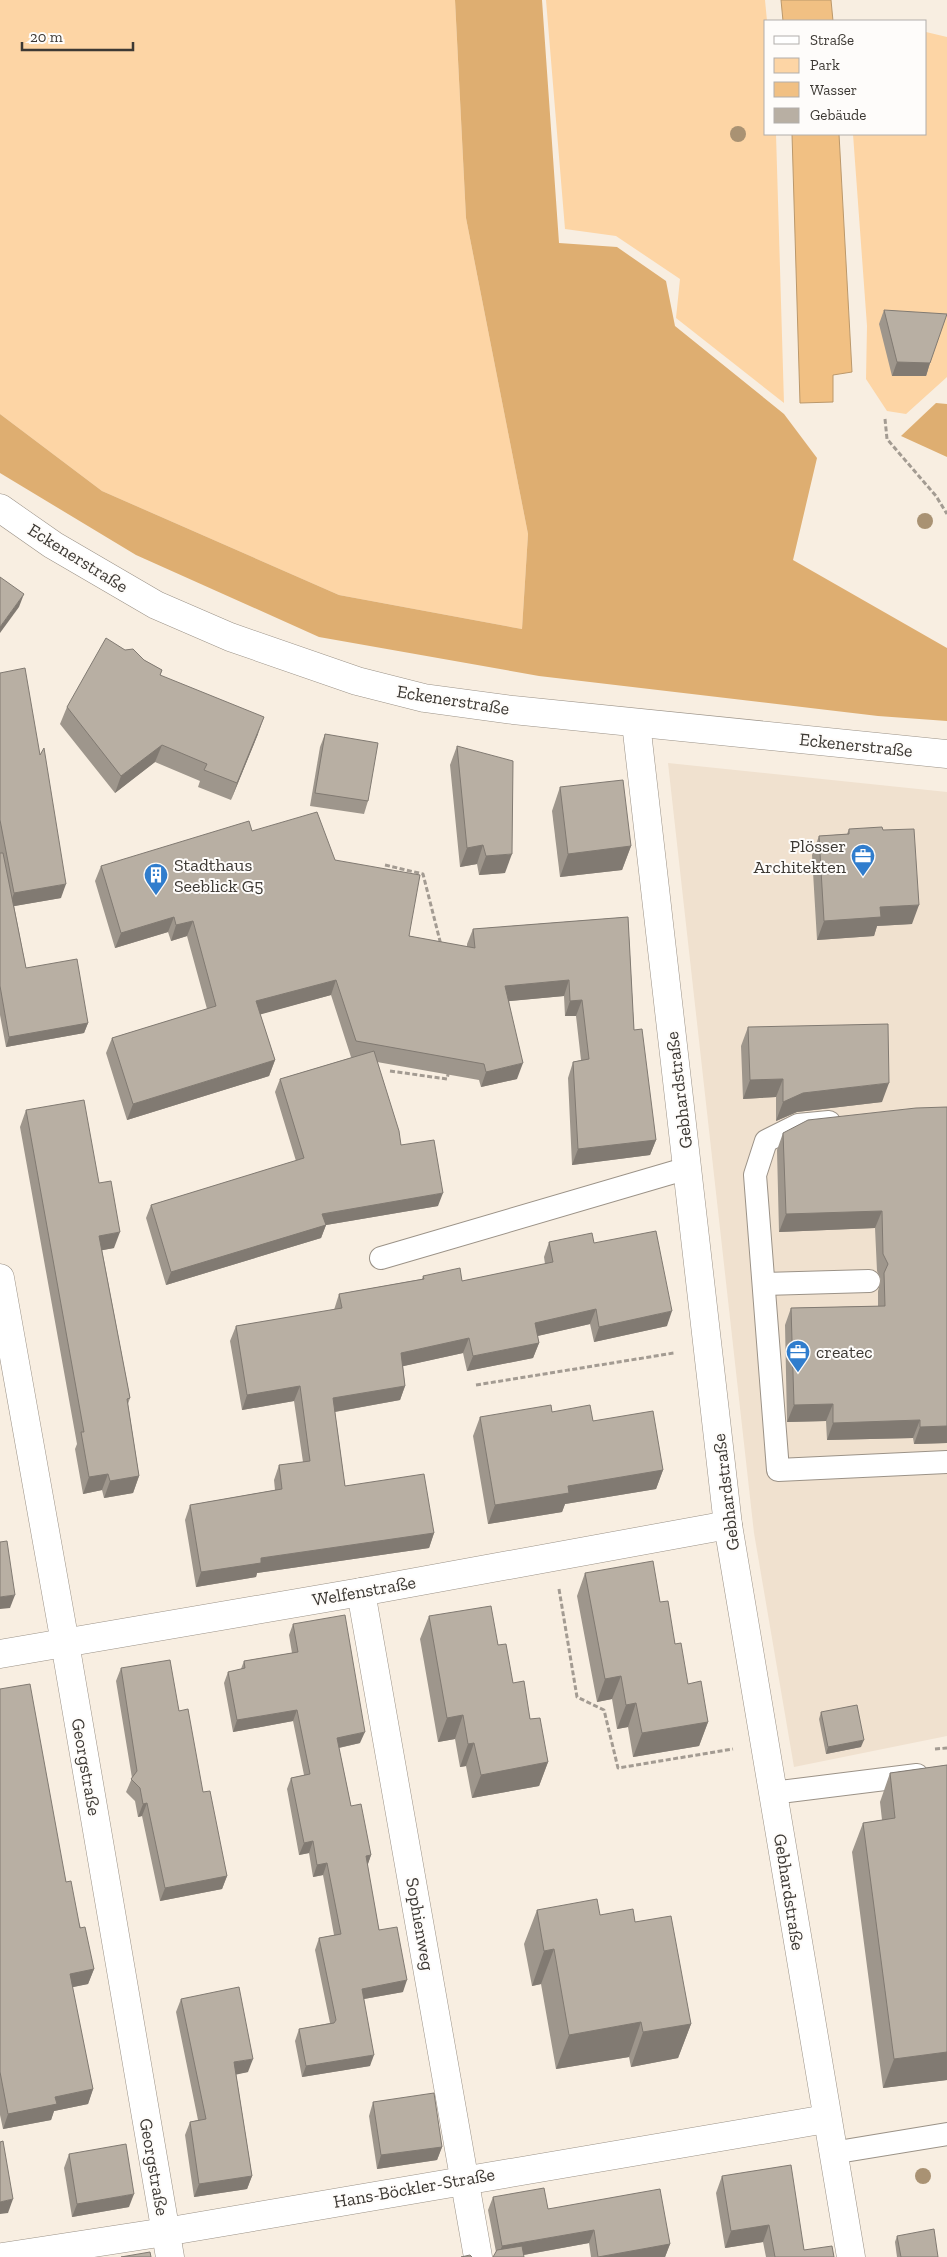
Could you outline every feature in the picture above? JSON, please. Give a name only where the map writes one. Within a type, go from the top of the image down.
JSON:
[{"type":"street","name":"Eckenerstraße","points":[[0,508],[53,545],[156,605],[230,637],[357,681],[424,698],[513,710],[947,754]]},
{"type":"street","name":"Gebhardstraße","points":[[636,723],[728,1525],[826,2119],[851,2257]]},
{"type":"street","name":"Georgstraße","points":[[0,1278],[65,1642],[168,2244]]},
{"type":"street","name":"Welfenstraße","points":[[0,1654],[361,1592],[728,1525]]},
{"type":"street","name":"Sophienweg","points":[[361,1592],[478,2257]]},
{"type":"street","name":"Hans-Böckler-Straße","points":[[2,2257],[168,2244],[464,2179],[826,2119]]},
{"type":"lane","points":[[848,1120],[798,1125],[766,1141],[755,1175],[778,1470],[947,1462]]},
{"type":"lane","points":[[381,1258],[688,1168]]},
{"type":"lane","points":[[764,1284],[869,1281]]},
{"type":"lane","points":[[772,1793],[917,1776]]},
{"type":"lane","points":[[832,2153],[947,2134]]},
{"type":"path","points":[[885,419],[887,439],[936,496],[947,514]]},
{"type":"path","points":[[385,865],[424,874],[443,952]]},
{"type":"path","points":[[390,1071],[447,1079],[450,1062]]},
{"type":"path","points":[[476,1385],[709,1347]]},
{"type":"path","points":[[553,1557],[577,1698],[604,1710],[618,1768],[764,1744]]},
{"type":"shaded area","points":[[455,0],[542,0],[559,243],[617,247],[666,281],[675,326],[784,414],[817,458],[793,560],[947,648],[947,721],[878,716],[539,676],[319,637],[136,555],[0,473],[0,414],[102,491],[339,595],[522,629],[528,534],[466,218]]},
{"type":"shaded area","points":[[936,403],[947,404],[947,457],[901,436]]},
{"type":"shaded area","points":[[668,763],[947,792],[947,1736],[794,1767],[754,1533]]},
{"type":"green space","points":[[0,0],[455,0],[466,218],[528,534],[522,629],[339,595],[102,491],[0,414]]},
{"type":"green space","points":[[546,0],[765,0],[767,20],[764,20],[764,135],[776,135],[784,403],[676,318],[680,279],[616,236],[565,229]]},
{"type":"green space","points":[[927,32],[947,37],[947,377],[906,414],[887,411],[866,379],[867,326],[853,135],[927,135]]},
{"type":"water","points":[[781,0],[831,0],[833,20],[783,20]]},
{"type":"water","points":[[792,135],[839,135],[852,372],[833,375],[833,402],[800,403]]},
{"type":"building","points":[[884,310],[947,314],[930,363],[897,362]]},
{"type":"building","points":[[0,577],[24,594],[0,627]]},
{"type":"building","points":[[106,638],[125,650],[133,649],[144,660],[162,670],[160,675],[264,717],[237,783],[204,770],[207,764],[162,745],[121,776],[67,707]]},
{"type":"building","points":[[25,668],[40,755],[44,748],[66,884],[14,893],[0,820],[0,673]]},
{"type":"building","points":[[325,734],[378,743],[368,801],[315,793]]},
{"type":"building","points":[[457,746],[513,761],[512,854],[486,856],[483,845],[467,848]]},
{"type":"building","points":[[623,780],[631,846],[568,854],[560,787]]},
{"type":"building","points":[[317,812],[335,860],[420,875],[409,936],[475,948],[473,929],[628,917],[634,1030],[642,1029],[656,1140],[578,1149],[573,1062],[589,1059],[582,1000],[570,1001],[569,980],[505,986],[523,1063],[486,1072],[484,1064],[356,1041],[336,980],[256,1001],[275,1060],[133,1104],[112,1038],[216,1006],[193,921],[176,925],[174,917],[121,933],[101,866],[249,821],[252,831]]},
{"type":"building","points":[[882,827],[883,830],[914,829],[919,905],[880,907],[881,917],[824,921],[819,836],[849,834],[849,829]]},
{"type":"building","points":[[0,853],[3,853],[26,968],[77,959],[88,1023],[9,1037],[0,986]]},
{"type":"building","points":[[888,1024],[889,1083],[803,1093],[783,1102],[783,1079],[750,1080],[748,1027]]},
{"type":"building","points":[[374,1051],[399,1131],[401,1145],[434,1140],[443,1193],[322,1214],[326,1225],[171,1272],[151,1205],[304,1158],[280,1079]]},
{"type":"building","points":[[84,1100],[99,1183],[111,1181],[120,1232],[99,1236],[130,1398],[127,1399],[139,1476],[110,1481],[108,1474],[89,1477],[81,1432],[84,1432],[26,1110]]},
{"type":"building","points":[[947,1107],[947,1426],[920,1427],[920,1420],[833,1423],[833,1404],[794,1405],[791,1308],[885,1306],[884,1273],[888,1264],[883,1254],[882,1211],[786,1214],[783,1133],[808,1120],[916,1108]]},
{"type":"building","points":[[656,1231],[672,1311],[599,1327],[596,1309],[535,1323],[539,1343],[473,1356],[469,1338],[401,1353],[405,1386],[333,1398],[345,1486],[424,1474],[434,1533],[261,1558],[261,1563],[201,1572],[190,1505],[282,1489],[279,1465],[310,1461],[300,1386],[247,1395],[236,1326],[342,1308],[339,1294],[424,1279],[423,1276],[460,1268],[462,1281],[553,1262],[549,1242],[592,1233],[594,1243]]},
{"type":"building","points":[[551,1405],[552,1412],[590,1405],[593,1421],[653,1411],[663,1470],[568,1486],[569,1493],[495,1505],[480,1417]]},
{"type":"building","points":[[7,1541],[15,1595],[0,1597],[0,1542]]},
{"type":"building","points":[[653,1561],[660,1602],[668,1601],[675,1644],[681,1643],[688,1684],[701,1681],[708,1722],[642,1733],[636,1703],[626,1705],[621,1676],[605,1679],[585,1573]]},
{"type":"building","points":[[491,1606],[498,1645],[506,1644],[513,1683],[524,1681],[530,1719],[540,1718],[548,1762],[481,1775],[474,1743],[468,1744],[463,1715],[447,1718],[429,1616]]},
{"type":"building","points":[[345,1615],[365,1732],[337,1738],[351,1806],[361,1804],[371,1855],[366,1856],[379,1930],[397,1927],[407,1980],[362,1989],[374,2055],[306,2066],[299,2029],[334,2023],[336,2020],[319,1938],[341,1934],[327,1863],[317,1865],[313,1841],[304,1843],[291,1778],[310,1774],[297,1710],[237,1720],[228,1672],[245,1668],[244,1661],[298,1652],[293,1624]]},
{"type":"building","points":[[170,1660],[179,1711],[188,1709],[203,1792],[210,1791],[227,1876],[165,1888],[147,1803],[143,1804],[140,1788],[131,1779],[137,1771],[121,1668]]},
{"type":"building","points":[[30,1684],[66,1882],[71,1881],[80,1928],[85,1927],[94,1969],[70,1974],[93,2089],[55,2097],[57,2104],[8,2114],[0,2072],[0,1689]]},
{"type":"building","points":[[857,1705],[864,1740],[828,1747],[821,1712]]},
{"type":"building","points":[[947,1765],[947,2052],[894,2059],[863,1823],[895,1818],[890,1773]]},
{"type":"building","points":[[597,1899],[600,1915],[633,1909],[635,1922],[671,1916],[691,2024],[643,2032],[641,2022],[569,2035],[554,1949],[544,1951],[537,1910]]},
{"type":"building","points":[[239,1987],[253,2059],[234,2062],[252,2176],[199,2184],[190,2122],[206,2119],[181,1999]]},
{"type":"building","points":[[434,2093],[442,2147],[381,2155],[373,2102]]},
{"type":"building","points":[[3,2141],[13,2199],[0,2202],[0,2142]]},
{"type":"building","points":[[126,2144],[134,2194],[77,2204],[69,2154]]},
{"type":"building","points":[[791,2165],[804,2250],[832,2246],[834,2257],[775,2257],[769,2225],[731,2231],[722,2176]]},
{"type":"building","points":[[544,2188],[548,2209],[660,2189],[670,2244],[598,2257],[594,2230],[502,2246],[493,2197]]},
{"type":"building","points":[[934,2229],[938,2257],[901,2257],[897,2236]]},
{"type":"building","points":[[522,2246],[524,2257],[493,2257],[497,2250]]},
{"type":"building","points":[[150,2252],[151,2257],[121,2257]]},
{"type":"place","name":"Plösser Architekten","points":[[863,877]]},
{"type":"place","name":"Stadthaus Seeblick G5","points":[[156,896]]},
{"type":"place","name":"createc","points":[[798,1373]]}]
